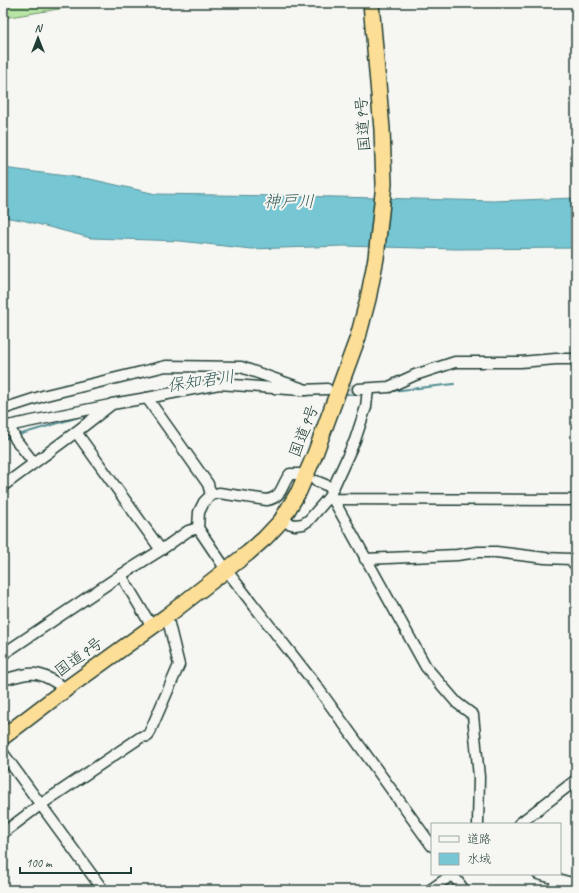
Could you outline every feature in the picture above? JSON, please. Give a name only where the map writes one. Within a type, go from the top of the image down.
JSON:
[{"type":"highway","name":"国道9号","points":[[3,736],[66,688],[152,627],[227,571],[265,538],[281,520],[299,491],[315,454],[358,337],[368,299],[376,258],[384,184],[382,129],[371,5]]},
{"type":"street","points":[[281,520],[295,525],[303,524],[309,520],[332,495],[355,440],[366,408],[363,389],[389,387],[415,375],[455,362],[520,362],[576,359]]},
{"type":"street","points":[[3,409],[46,395],[166,366],[241,367],[306,390]]},
{"type":"street","points":[[34,463],[6,426],[219,384],[306,390],[327,389]]},
{"type":"street","points":[[147,398],[208,484],[211,495]]},
{"type":"street","points":[[3,486],[112,404]]},
{"type":"street","points":[[76,432],[161,550]]},
{"type":"street","points":[[299,474],[290,474],[286,479],[280,494],[273,499],[267,500],[219,493],[211,495],[204,502],[199,512],[198,528],[227,571],[315,684],[431,845]]},
{"type":"street","points":[[316,481],[332,495],[365,559],[426,667],[457,703],[473,715],[480,778],[478,823]]},
{"type":"street","points":[[332,495],[576,500]]},
{"type":"street","points":[[3,654],[188,531],[198,528]]},
{"type":"street","points":[[365,559],[496,552],[545,558],[570,559],[576,566]]},
{"type":"street","points":[[121,575],[152,627]]},
{"type":"street","points":[[3,833],[141,736],[148,736],[179,665],[167,616]]},
{"type":"street","points":[[3,680],[34,673],[48,677],[66,688]]},
{"type":"street","points":[[3,753],[40,806],[103,890]]},
{"type":"street","points":[[520,823],[576,780]]},
{"type":"street","points":[[430,890],[452,875]]},
{"type":"street","points":[[454,875],[464,890]]},
{"type":"street","points":[[542,875],[576,884]]},
{"type":"street","points":[[553,890],[557,879]]},
{"type":"green space","points":[[3,3],[78,3],[71,7],[3,18]]},
{"type":"water","name":"神戸川","points":[[3,168],[90,179],[156,194],[493,201],[576,198],[576,248],[456,249],[343,246],[251,249],[180,241],[91,238],[22,220],[3,217]]},
{"type":"waterway","name":"保知君川","points":[[392,391],[454,384]]},
{"type":"waterway","name":"保知君川","points":[[318,394],[331,394]]},
{"type":"waterway","name":"保知君川","points":[[344,394],[363,394]]},
{"type":"waterway","name":"保知君川","points":[[18,435],[89,414]]},
{"type":"waterway","name":"保知君川","points":[[3,439],[12,437]]},
{"type":"tunnel","points":[[334,389],[358,389]]}]
